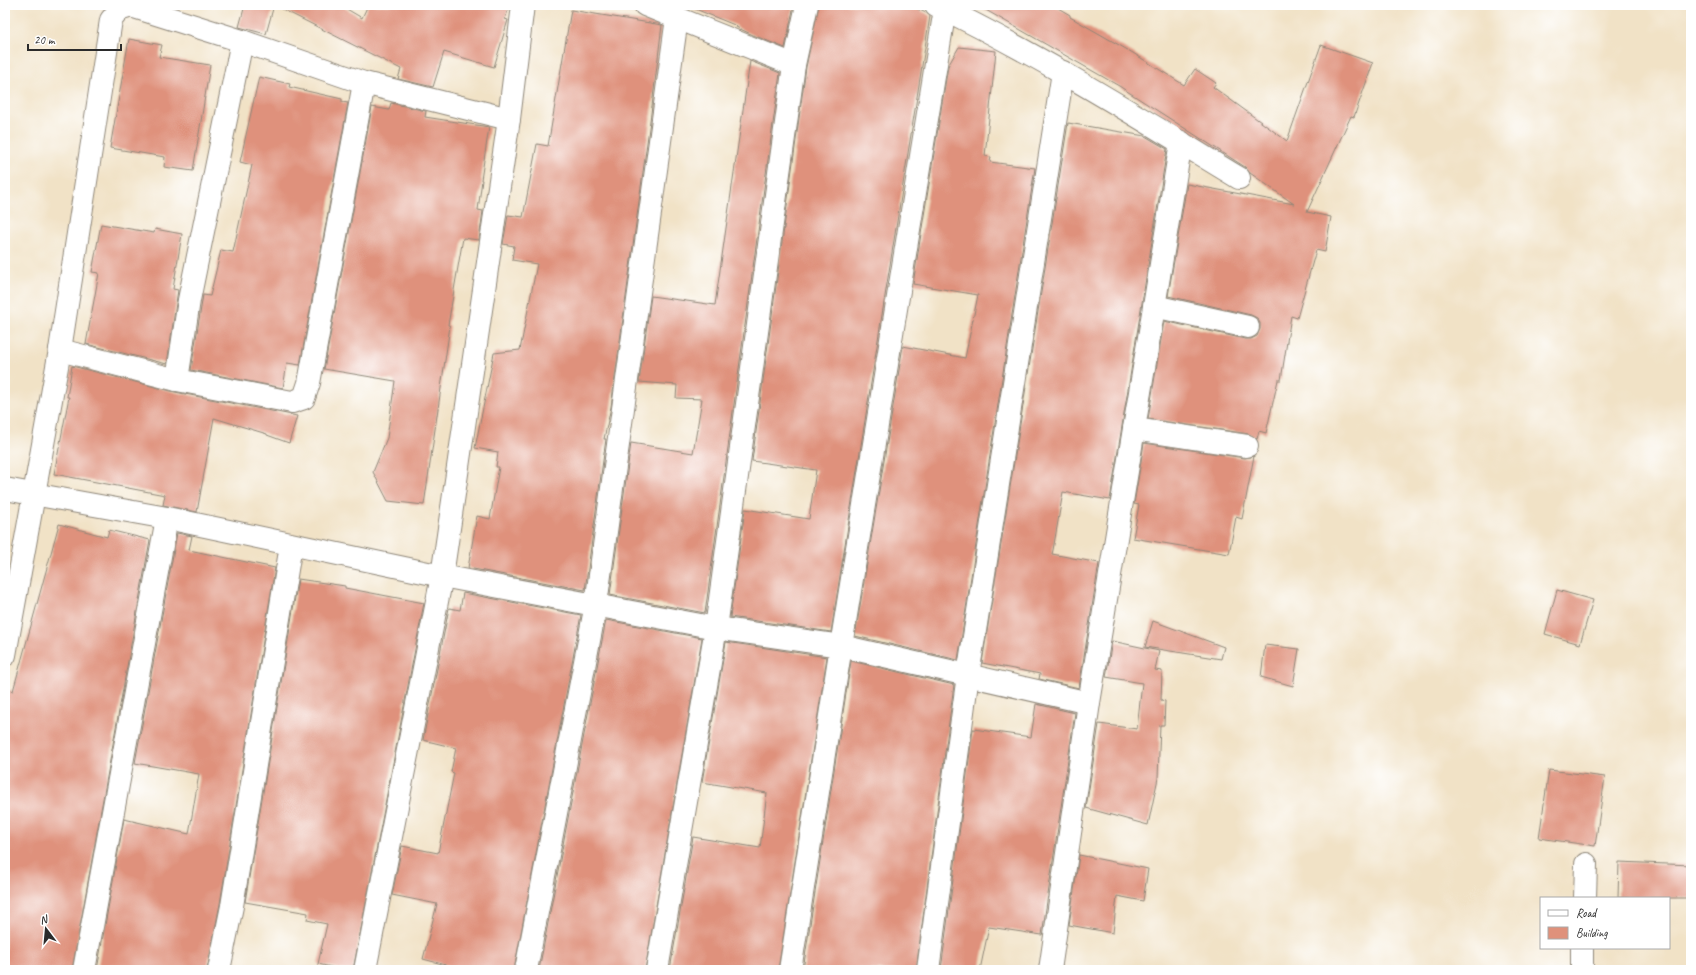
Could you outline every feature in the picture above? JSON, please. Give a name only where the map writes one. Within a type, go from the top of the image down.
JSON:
[{"type":"street","points":[[365,970],[442,576],[523,5]]},
{"type":"street","points":[[645,5],[794,65]]},
{"type":"street","points":[[657,970],[716,628],[794,65],[807,5]]},
{"type":"street","points":[[5,655],[60,350],[111,20],[119,10],[131,6],[242,41],[364,83],[508,119]]},
{"type":"street","points":[[790,970],[940,7],[993,33],[1063,72],[1239,178]]},
{"type":"street","points":[[526,970],[596,604],[677,18]]},
{"type":"street","points":[[177,380],[189,300],[242,41]]},
{"type":"street","points":[[928,970],[968,675],[1063,72]]},
{"type":"street","points":[[60,350],[177,380],[292,402],[304,398],[310,376],[364,83]]},
{"type":"street","points":[[1050,970],[1089,703],[1181,142]]},
{"type":"street","points":[[1154,306],[1248,327]]},
{"type":"street","points":[[1134,429],[1247,446]]},
{"type":"street","points":[[5,489],[167,518],[442,576],[596,604],[716,628],[841,646],[1089,703]]},
{"type":"street","points":[[84,970],[167,518]]},
{"type":"street","points":[[219,970],[232,906],[291,545]]},
{"type":"street","points":[[1584,897],[1586,864]]},
{"type":"street","points":[[1582,949],[1582,970]]},
{"type":"building","points":[[245,5],[274,5],[266,34],[239,27]]},
{"type":"building","points":[[274,5],[340,5],[362,18],[368,5],[510,5],[505,19],[508,20],[494,67],[444,52],[433,87],[398,79],[401,69]]},
{"type":"building","points":[[688,5],[794,5],[785,48],[753,35],[736,27],[737,26]]},
{"type":"building","points":[[819,5],[909,5],[930,16],[831,632],[730,617],[745,509],[809,519],[816,470],[752,461],[806,67]]},
{"type":"building","points":[[977,5],[1053,5],[1070,15],[1070,17],[1133,53],[1184,85],[1195,69],[1216,83],[1213,87],[1287,141],[1321,45],[1373,63],[1354,117],[1351,116],[1307,212],[1331,217],[1325,252],[1316,250],[1297,318],[1291,316],[1281,380],[1278,380],[1266,433],[1259,431],[1257,439],[1249,434],[1148,419],[1164,321],[1245,339],[1251,339],[1257,336],[1260,329],[1260,323],[1257,318],[1251,315],[1168,296],[1187,184],[1294,204],[1250,173],[1245,167],[1119,86]]},
{"type":"building","points":[[571,10],[662,25],[611,407],[604,439],[606,439],[585,590],[468,568],[477,516],[490,519],[499,467],[496,467],[498,452],[475,448],[494,353],[520,350],[537,264],[512,260],[514,246],[503,244],[508,215],[523,217],[537,144],[548,146]]},
{"type":"building","points":[[129,39],[162,45],[159,57],[210,65],[193,171],[164,167],[165,157],[110,148]]},
{"type":"building","points":[[959,47],[996,51],[985,156],[991,157],[990,162],[1035,168],[958,660],[855,636],[903,346],[965,358],[978,295],[913,284],[948,66]]},
{"type":"building","points":[[750,61],[780,73],[705,613],[610,595],[631,443],[693,453],[702,399],[676,398],[677,385],[639,382],[651,296],[715,305]]},
{"type":"building","points":[[259,77],[290,84],[289,87],[342,99],[342,102],[348,103],[300,365],[287,363],[283,388],[191,370],[203,295],[210,296],[221,250],[233,252],[252,165],[240,162]]},
{"type":"building","points":[[391,103],[426,111],[425,117],[489,127],[478,210],[483,211],[479,240],[463,238],[448,325],[450,326],[424,505],[388,501],[373,472],[387,438],[395,381],[324,369],[372,107],[389,110]]},
{"type":"building","points":[[1068,123],[1145,136],[1167,149],[1110,500],[1063,492],[1052,554],[1099,563],[1079,688],[1039,679],[1040,674],[982,663]]},
{"type":"building","points":[[101,224],[154,233],[155,229],[182,234],[173,289],[178,290],[167,364],[86,344],[99,273],[92,272]]},
{"type":"building","points":[[72,366],[175,392],[297,416],[289,443],[267,434],[214,418],[197,512],[163,505],[165,495],[54,474],[69,397],[67,397]]},
{"type":"building","points":[[1144,443],[1245,458],[1254,456],[1242,519],[1236,517],[1229,554],[1133,538],[1139,505],[1134,504]]},
{"type":"building","points":[[59,524],[107,537],[109,530],[150,540],[72,970],[5,970],[5,689],[13,691]]},
{"type":"building","points":[[177,533],[192,536],[189,550],[275,568],[220,904],[207,970],[97,970],[124,819],[189,834],[199,774],[135,763]]},
{"type":"building","points":[[298,579],[345,586],[345,588],[424,603],[353,970],[344,970],[318,964],[327,924],[307,920],[308,913],[245,902]]},
{"type":"building","points":[[1557,590],[1593,600],[1580,644],[1545,634]]},
{"type":"building","points":[[463,593],[581,615],[514,970],[465,970],[423,959],[437,904],[392,895],[402,846],[438,853],[454,773],[451,772],[456,748],[423,740],[449,608],[460,610]]},
{"type":"building","points":[[606,620],[702,638],[645,970],[539,970]]},
{"type":"building","points":[[1153,621],[1224,647],[1221,659],[1145,647]]},
{"type":"building","points":[[1112,641],[1159,651],[1155,670],[1162,671],[1161,700],[1165,701],[1164,725],[1160,725],[1158,778],[1148,825],[1086,808],[1099,724],[1137,729],[1142,683],[1106,677]]},
{"type":"building","points":[[726,642],[827,657],[778,970],[670,970],[693,837],[760,848],[767,793],[702,782]]},
{"type":"building","points":[[1265,645],[1299,649],[1293,686],[1261,677]]},
{"type":"building","points":[[851,661],[954,685],[916,970],[803,970]]},
{"type":"building","points":[[1036,704],[1075,713],[1042,935],[989,927],[980,970],[941,970],[973,729],[1031,737]]},
{"type":"building","points":[[1549,770],[1605,777],[1595,846],[1539,838]]},
{"type":"building","points":[[1079,855],[1148,869],[1143,901],[1117,896],[1113,933],[1069,925]]},
{"type":"building","points":[[1619,862],[1691,865],[1691,898],[1618,897]]}]
